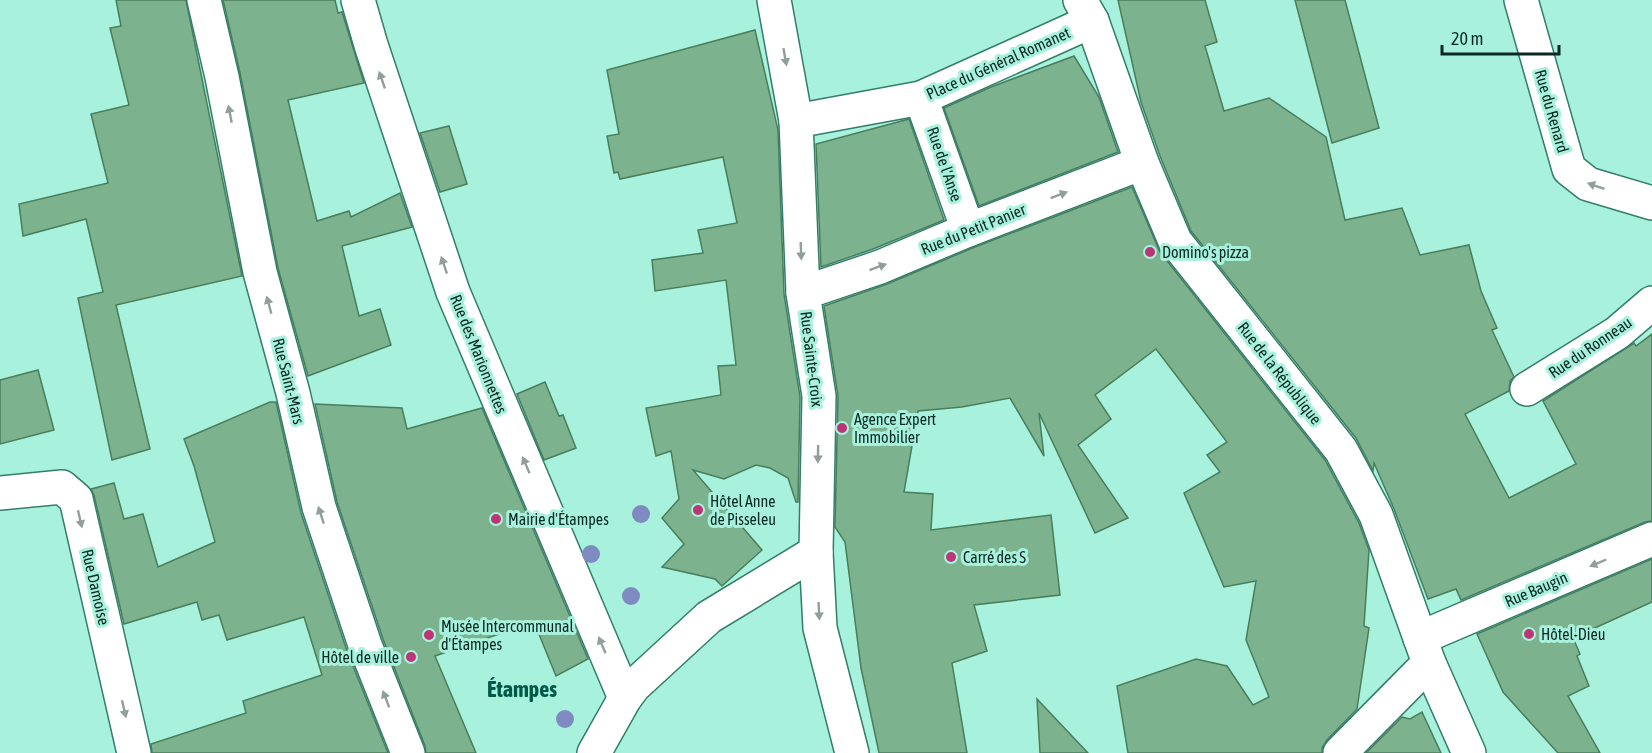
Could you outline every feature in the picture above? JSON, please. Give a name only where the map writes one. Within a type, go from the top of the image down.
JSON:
[{"type":"street","name":"Rue Saint-Mars","points":[[204,0],[222,77],[260,272],[293,393],[319,507],[365,645],[408,753]]},
{"type":"street","name":"Rue des Marionnettes","points":[[358,0],[370,45],[453,292],[625,698]]},
{"type":"street","name":"Rue Sainte-Croix","points":[[774,0],[796,121],[803,293],[819,396],[816,552],[820,628],[852,753]]},
{"type":"street","name":"Rue du Renard","points":[[1521,0],[1569,169],[1588,184],[1652,203]]},
{"type":"street","name":"Place du Général Romanet","points":[[796,121],[921,98],[1086,10]]},
{"type":"street","name":"Rue de la République","points":[[1086,10],[1142,163],[1175,241],[1341,450],[1376,515],[1425,650],[1469,753]]},
{"type":"street","name":"Rue de l'Anse","points":[[921,98],[968,230]]},
{"type":"street","name":"Rue du Petit Panier","points":[[803,293],[880,267],[968,230],[1142,163]]},
{"type":"street","name":"Rue du Ronneau","points":[[1527,389],[1617,333],[1652,303]]},
{"type":"street","name":"Rue Damoise","points":[[0,493],[62,487],[76,499],[134,753]]},
{"type":"street","name":"Rue Baugin","points":[[1425,650],[1652,539]]},
{"type":"street","points":[[594,753],[634,686],[709,617],[816,552]]},
{"type":"street","points":[[1340,753],[1425,650]]},
{"type":"building","points":[[116,0],[186,0],[242,276],[116,305],[150,449],[112,460],[78,298],[103,292],[86,219],[23,236],[19,204],[108,183],[91,114],[129,105],[110,28],[121,26]]},
{"type":"building","points":[[223,0],[335,0],[338,13],[342,12],[364,83],[288,100],[317,221],[349,211],[351,217],[400,193],[412,227],[342,246],[359,316],[380,309],[391,345],[308,376],[278,268],[240,73]]},
{"type":"building","points":[[1118,0],[1205,0],[1217,42],[1205,46],[1224,111],[1269,98],[1326,137],[1345,220],[1402,208],[1420,255],[1469,245],[1481,291],[1497,328],[1492,330],[1514,377],[1510,381],[1509,391],[1465,414],[1509,498],[1576,464],[1543,401],[1634,343],[1636,346],[1652,334],[1652,521],[1461,600],[1456,589],[1428,599],[1374,463],[1373,471],[1356,438],[1191,231],[1141,102]]},
{"type":"building","points":[[1295,0],[1345,0],[1379,128],[1332,143]]},
{"type":"building","points":[[755,30],[778,130],[784,294],[800,397],[798,502],[796,502],[788,478],[770,468],[756,465],[724,479],[693,470],[762,550],[722,586],[715,579],[662,567],[684,544],[662,518],[679,499],[671,451],[656,456],[646,408],[721,395],[718,366],[736,365],[726,280],[655,291],[652,260],[703,253],[698,230],[737,223],[723,157],[620,179],[618,172],[614,173],[607,136],[619,134],[607,70]]},
{"type":"building","points":[[1074,56],[1099,97],[1118,152],[979,206],[944,108],[991,87]]},
{"type":"building","points":[[909,119],[944,220],[821,267],[816,144]]},
{"type":"building","points":[[449,126],[467,184],[440,192],[420,133]]},
{"type":"building","points":[[1132,187],[1160,252],[1325,460],[1359,523],[1369,550],[1364,626],[1369,628],[1357,709],[1327,740],[1322,753],[1128,753],[1117,686],[1196,659],[1227,666],[1253,705],[1269,697],[1246,640],[1256,581],[1224,587],[1184,493],[1220,472],[1207,455],[1227,442],[1156,349],[1095,395],[1111,419],[1078,445],[1128,518],[1095,533],[1039,413],[1044,456],[1010,398],[962,407],[918,411],[904,492],[933,494],[931,530],[1051,515],[1060,595],[974,605],[987,651],[952,663],[967,753],[879,753],[861,668],[845,542],[835,527],[838,396],[824,306],[887,284],[975,247]]},
{"type":"building","points":[[38,370],[54,430],[0,444],[0,380]]},
{"type":"building","points":[[545,382],[559,416],[563,415],[576,448],[544,460],[517,394]]},
{"type":"building","points":[[270,402],[276,402],[301,513],[347,651],[388,753],[152,753],[151,744],[246,713],[243,701],[322,675],[304,617],[227,640],[219,615],[202,620],[197,602],[124,624],[91,489],[114,483],[124,519],[143,514],[158,567],[215,542],[184,439]]},
{"type":"building","points":[[315,404],[402,408],[407,429],[482,408],[588,659],[556,676],[534,622],[435,656],[476,753],[426,753],[383,639],[337,502]]},
{"type":"building","name":"Hôtel-Dieu","points":[[1652,559],[1652,602],[1573,638],[1580,654],[1577,656],[1589,686],[1568,696],[1600,753],[1558,753],[1503,692],[1477,634]]},
{"type":"building","points":[[1037,699],[1088,753],[1040,753]]},
{"type":"building","points":[[1422,712],[1441,753],[1366,753],[1402,717],[1410,719]]},
{"type":"place","name":"Domino's pizza","points":[[1150,252]]},
{"type":"place","name":"Agence Expert Immobilier","points":[[842,428]]},
{"type":"place","name":"Hôtel Anne de Pisseleu","points":[[698,510]]},
{"type":"place","name":"Mairie d'Étampes","points":[[496,519]]},
{"type":"place","name":"Carré des S","points":[[951,557]]},
{"type":"place","name":"Hôtel-Dieu","points":[[1529,634]]},
{"type":"place","name":"Musée Intercommunal d'Étampes","points":[[429,635]]},
{"type":"place","name":"Hôtel de ville","points":[[411,657]]},
{"type":"district","name":"Étampes","points":[[522,689]]}]
